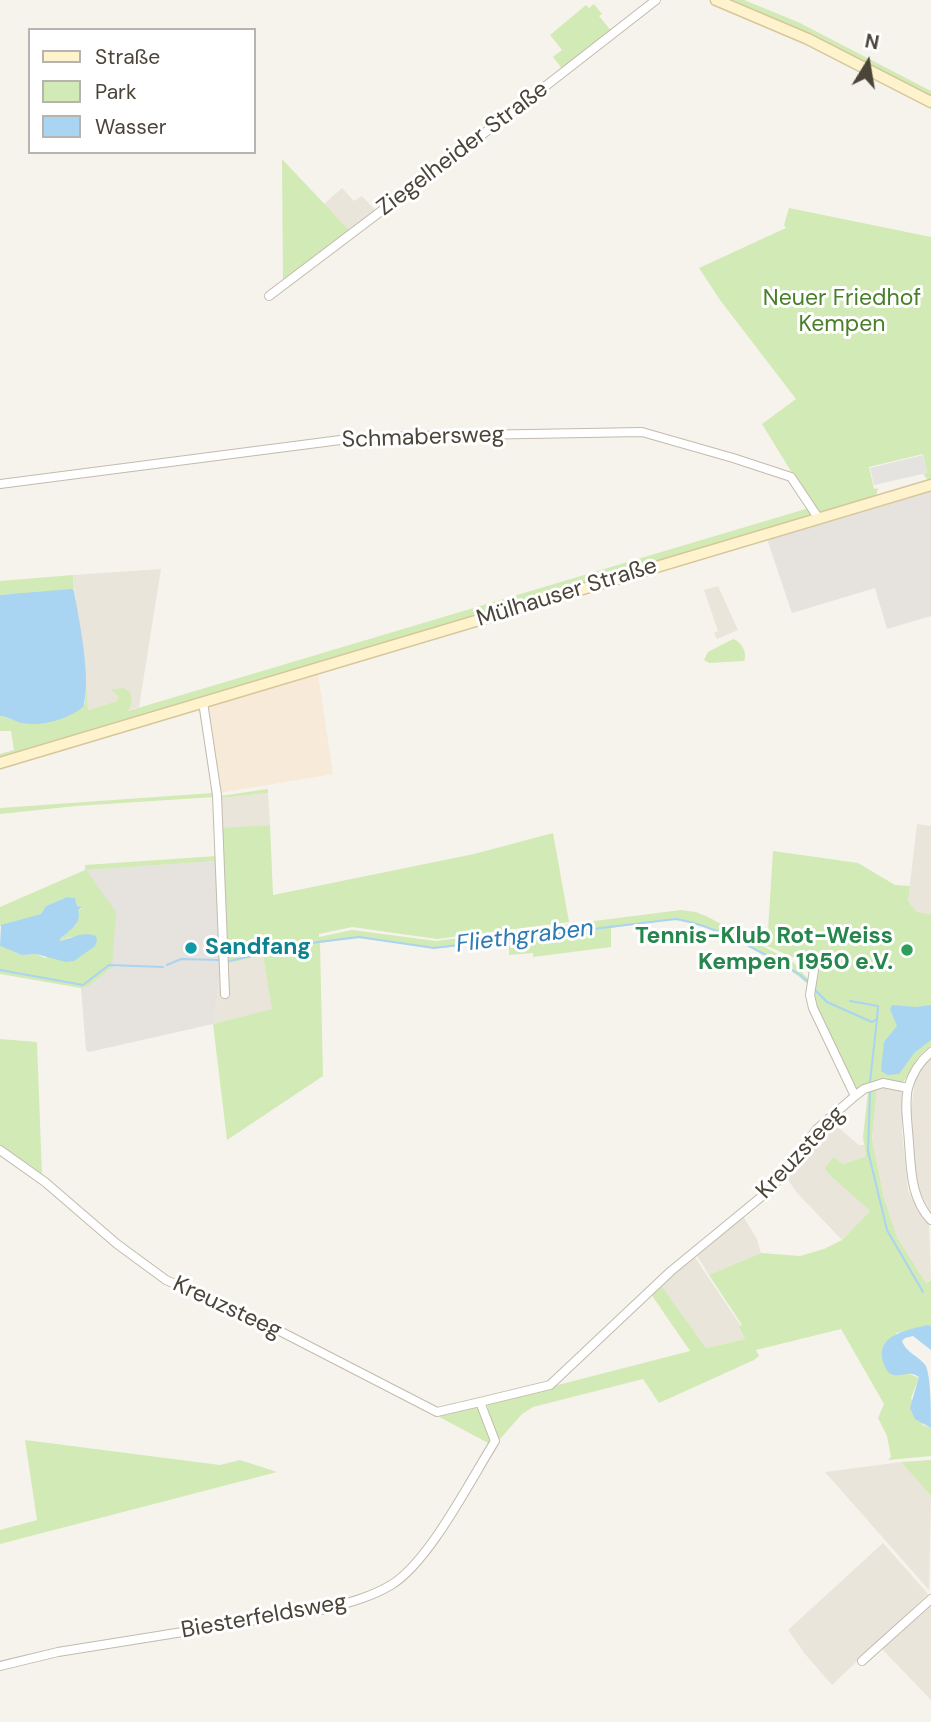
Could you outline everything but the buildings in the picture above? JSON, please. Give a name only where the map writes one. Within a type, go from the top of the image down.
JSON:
[{"type":"street","name":"Ziegelheider Straße","points":[[269,296],[656,0]]},
{"type":"street","points":[[716,0],[796,33],[931,102]]},
{"type":"street","name":"Schmabersweg","points":[[0,484],[348,439],[642,432],[792,477],[819,519]]},
{"type":"street","name":"Mülhauser Straße","points":[[0,763],[931,485]]},
{"type":"street","points":[[203,702],[217,795],[225,994]]},
{"type":"street","name":"Kreuzsteeg","points":[[814,970],[810,995],[813,1007],[855,1096]]},
{"type":"street","points":[[931,1052],[915,1071],[908,1088],[905,1113],[913,1185],[924,1212],[931,1220]]},
{"type":"street","name":"Kreuzsteeg","points":[[0,1150],[45,1182],[117,1244],[166,1280],[270,1326],[437,1412],[550,1385],[671,1271],[772,1188],[817,1129],[855,1096],[864,1089],[883,1083],[908,1088]]},
{"type":"street","name":"Biesterfeldsweg","points":[[0,1666],[71,1650],[326,1609],[392,1584],[425,1554],[495,1441],[480,1402]]},
{"type":"street","points":[[862,1661],[931,1599]]},
{"type":"shaded area","points":[[342,188],[354,201],[362,196],[377,212],[350,231],[324,204]]},
{"type":"shaded area","points":[[923,455],[927,473],[874,485],[870,468]]},
{"type":"shaded area","points":[[931,490],[931,616],[887,629],[875,588],[792,613],[767,539]]},
{"type":"shaded area","points":[[161,569],[139,707],[127,711],[132,702],[112,691],[120,697],[117,701],[88,710],[73,575]]},
{"type":"shaded area","points":[[718,586],[738,630],[717,639],[714,633],[718,631],[704,590]]},
{"type":"shaded area","points":[[318,674],[333,774],[219,793],[206,707]]},
{"type":"shaded area","points":[[268,793],[270,825],[222,829],[221,798]]},
{"type":"shaded area","points":[[917,824],[931,826],[931,914],[917,912],[908,901]]},
{"type":"shaded area","points":[[217,861],[222,963],[213,1024],[89,1052],[86,1050],[81,988],[87,987],[85,870]]},
{"type":"shaded area","points":[[263,955],[273,1009],[213,1024],[222,963]]},
{"type":"shaded area","points":[[931,1058],[931,1212],[917,1187],[911,1110],[915,1081]]},
{"type":"shaded area","points":[[877,1088],[891,1088],[902,1093],[902,1132],[908,1190],[917,1209],[929,1224],[931,1279],[926,1283],[897,1237],[884,1198],[872,1138]]},
{"type":"shaded area","points":[[829,1120],[859,1145],[864,1145],[866,1156],[844,1164],[833,1157],[826,1168],[870,1211],[842,1240],[798,1194],[785,1176]]},
{"type":"shaded area","points":[[743,1216],[757,1239],[761,1253],[709,1275],[696,1254]]},
{"type":"shaded area","points":[[694,1256],[741,1326],[739,1328],[745,1339],[706,1348],[661,1285]]},
{"type":"shaded area","points":[[901,1462],[931,1496],[929,1590],[825,1472]]},
{"type":"shaded area","points":[[883,1543],[928,1594],[832,1685],[788,1630]]},
{"type":"shaded area","points":[[931,1604],[931,1700],[880,1647]]},
{"type":"green space","points":[[726,0],[744,0],[798,22],[931,91],[931,99]]},
{"type":"green space","points":[[594,4],[602,14],[599,16],[612,32],[563,70],[553,57],[562,50],[550,35],[586,5],[589,8]]},
{"type":"green space","points":[[282,159],[350,231],[283,282]]},
{"type":"green space","name":"Neuer Friedhof Kempen","points":[[789,208],[931,237],[931,479],[928,480],[923,474],[927,473],[923,454],[869,467],[874,489],[878,488],[876,496],[819,513],[762,424],[796,399],[720,300],[699,268],[786,228],[784,225]]},
{"type":"green space","points":[[809,508],[812,515],[0,759],[0,754],[14,750],[11,731],[0,731],[0,716],[24,723],[44,723],[85,703],[86,684],[88,710],[117,701],[119,697],[111,690],[123,688],[130,692],[132,702],[128,711]]},
{"type":"green space","points":[[73,575],[74,591],[0,595],[0,581]]},
{"type":"green space","points":[[733,639],[743,648],[744,661],[709,663],[704,660],[708,652]]},
{"type":"green space","points":[[199,709],[203,714],[215,797],[217,848],[214,797],[0,814],[0,808],[213,793],[199,710],[0,769]]},
{"type":"green space","points":[[268,789],[268,793],[221,798],[222,828],[270,825],[273,895],[474,854],[553,833],[569,922],[437,939],[352,927],[319,934],[319,937],[352,930],[436,941],[681,910],[708,917],[793,962],[810,981],[809,985],[745,944],[706,927],[675,920],[611,928],[611,947],[533,957],[533,953],[509,955],[509,940],[441,948],[359,938],[320,943],[323,1076],[227,1140],[213,1024],[272,1009],[263,955],[228,963],[220,796]]},
{"type":"green space","points":[[773,851],[858,863],[895,885],[910,886],[908,901],[917,912],[931,914],[931,1046],[920,1055],[902,1083],[855,1090],[815,1006],[811,991],[820,969],[767,946]]},
{"type":"green space","points":[[217,856],[217,861],[86,870],[116,912],[112,967],[87,987],[0,974],[0,946],[22,955],[36,954],[45,958],[97,940],[94,935],[70,937],[60,941],[76,925],[78,910],[82,908],[77,906],[75,898],[67,897],[46,906],[41,914],[0,926],[0,907],[85,870],[85,865]]},
{"type":"green space","points":[[0,1039],[37,1042],[42,1176],[0,1145]]},
{"type":"green space","points":[[877,1088],[872,1138],[884,1198],[897,1237],[926,1283],[931,1280],[931,1326],[896,1333],[894,1375],[907,1373],[919,1378],[911,1398],[923,1425],[931,1428],[931,1456],[888,1460],[891,1457],[887,1436],[878,1418],[884,1404],[841,1329],[756,1350],[759,1356],[754,1360],[659,1403],[643,1379],[533,1407],[522,1414],[500,1439],[490,1422],[488,1403],[690,1351],[651,1294],[661,1285],[706,1348],[745,1339],[739,1327],[742,1325],[709,1275],[761,1253],[800,1256],[824,1249],[842,1240],[870,1211],[825,1168],[833,1157],[844,1164],[866,1156],[863,1137],[868,1092]]},
{"type":"green space","points":[[477,1406],[490,1433],[490,1444],[430,1412],[440,1415]]},
{"type":"green space","points":[[25,1440],[220,1465],[240,1460],[277,1472],[0,1544],[0,1530],[37,1520]]},
{"type":"green space","points":[[931,1460],[931,1496],[901,1462]]},
{"type":"water","points":[[72,589],[84,650],[86,682],[83,707],[63,718],[38,724],[22,723],[0,716],[0,595]]},
{"type":"water","points":[[67,897],[75,898],[77,906],[82,907],[78,910],[77,923],[60,941],[91,935],[96,936],[95,946],[74,961],[66,962],[36,954],[22,955],[0,946],[1,925],[41,914],[46,906]]},
{"type":"water","points":[[892,1005],[931,1005],[931,1040],[914,1053],[899,1074],[888,1075],[881,1071],[884,1042],[897,1026],[890,1009]]},
{"type":"water","points":[[931,1326],[931,1350],[913,1336],[902,1341],[906,1349],[926,1366],[928,1372],[931,1428],[915,1419],[910,1408],[919,1377],[912,1374],[891,1374],[883,1362],[882,1353],[884,1345],[895,1335]]},
{"type":"waterway","name":"Fliethgraben","points":[[229,961],[318,942],[359,937],[434,948],[676,919],[709,928],[740,941],[799,974],[808,982]]},
{"type":"waterway","name":"Fliethgraben","points":[[167,965],[181,959],[220,960]]},
{"type":"waterway","name":"Fliethgraben","points":[[0,970],[83,985],[109,965],[163,967]]},
{"type":"waterway","name":"Fliethgraben","points":[[815,990],[827,1002],[872,1022],[877,1019],[870,1082]]},
{"type":"waterway","points":[[850,1001],[878,1006],[877,1018]]},
{"type":"waterway","name":"Fliethgraben","points":[[870,1092],[868,1151],[887,1230],[923,1292]]},
{"type":"place","name":"Sandfang","points":[[191,948]]},
{"type":"place","name":"Tennis-Klub Rot-Weiss Kempen 1950 e.V.","points":[[907,950]]}]
